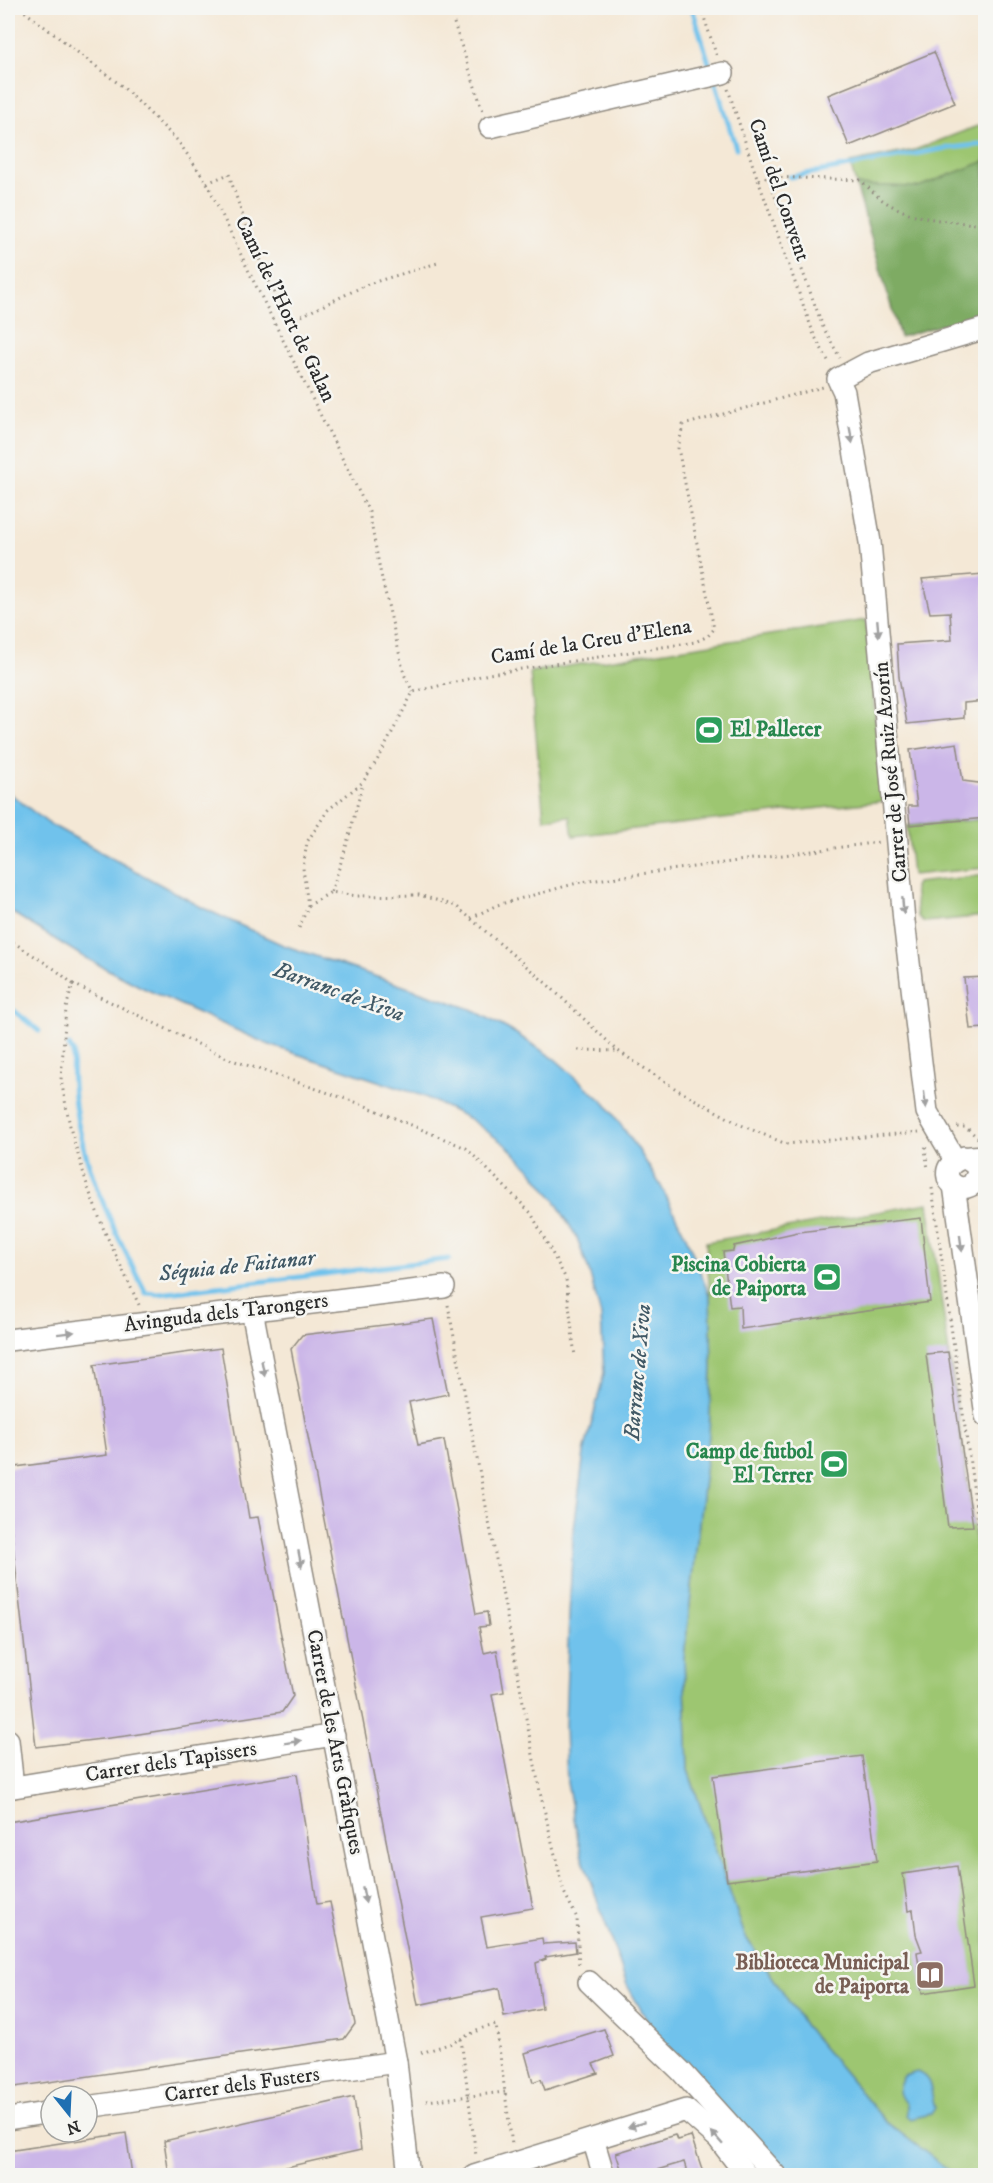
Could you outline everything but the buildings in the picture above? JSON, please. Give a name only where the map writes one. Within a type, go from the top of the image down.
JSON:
[{"type":"street","points":[[490,126],[723,73]]},
{"type":"street","points":[[840,371],[986,328]]},
{"type":"street","name":"Carrer de José Ruiz Azorín","points":[[840,371],[870,542],[904,921],[927,1112],[936,1131],[968,1158]]},
{"type":"street","points":[[968,1158],[976,1165],[981,1178],[963,1188],[950,1182],[947,1172],[951,1163],[968,1158]]},
{"type":"street","points":[[954,1185],[979,1310],[986,1416]]},
{"type":"street","name":"Avinguda dels Tarongers","points":[[8,1340],[444,1287]]},
{"type":"street","name":"Carrer de les Arts Gràfiques","points":[[252,1310],[396,2062],[409,2175]]},
{"type":"street","name":"Carrer dels Tapissers","points":[[10,1787],[334,1735]]},
{"type":"street","points":[[8,1740],[10,1787]]},
{"type":"street","points":[[589,1982],[681,2071],[777,2175]]},
{"type":"street","name":"Carrer dels Fusters","points":[[99,2105],[396,2062]]},
{"type":"street","points":[[475,2170],[514,2163],[686,2110],[709,2129],[747,2175]]},
{"type":"street","points":[[8,2119],[39,2114]]},
{"type":"street","points":[[593,2139],[604,2175]]},
{"type":"path","name":"Camí de l'Hort de Galan","points":[[20,8],[123,87],[178,141],[207,183],[369,512],[404,674],[412,692]]},
{"type":"path","name":"Camí del Convent","points":[[701,8],[814,335],[840,371]]},
{"type":"path","points":[[454,23],[479,102],[490,126]]},
{"type":"path","points":[[207,183],[229,174],[237,202],[268,280],[289,316],[295,319],[368,285],[441,262]]},
{"type":"path","points":[[768,177],[840,371]]},
{"type":"path","points":[[759,180],[768,177],[860,180],[882,199],[925,219],[986,225]]},
{"type":"path","name":"Camí de la Creu d'Elena","points":[[412,692],[489,674],[695,642],[708,636],[714,629],[678,448],[683,425],[828,386],[840,371]]},
{"type":"path","points":[[308,906],[331,892],[346,848],[363,782],[381,754],[412,692]]},
{"type":"path","points":[[299,928],[308,906],[303,868],[307,842],[327,810],[363,782]]},
{"type":"path","points":[[471,918],[497,905],[581,882],[897,839]]},
{"type":"path","points":[[331,892],[357,896],[419,895],[456,906],[547,984],[618,1051],[676,1089],[741,1125],[786,1144],[936,1131]]},
{"type":"path","points":[[8,939],[56,970],[73,984],[229,1059],[361,1104],[466,1148],[531,1213],[566,1279],[574,1357]]},
{"type":"path","points":[[73,984],[66,1008],[61,1080],[71,1131],[87,1188],[104,1230],[138,1300],[144,1323]]},
{"type":"path","points":[[578,1050],[618,1051]]},
{"type":"path","points":[[934,1209],[986,1580]]},
{"type":"path","points":[[444,1287],[540,1792],[564,1892],[577,1918],[579,1976],[589,1982]]},
{"type":"path","points":[[421,2053],[496,2025],[514,2163]]},
{"type":"path","points":[[461,2039],[475,2170]]},
{"type":"path","points":[[426,2101],[505,2092]]},
{"type":"green space","points":[[985,123],[985,314],[900,337],[850,163],[915,150]]},
{"type":"green space","points":[[985,161],[985,314],[900,337],[856,185],[918,187]]},
{"type":"green space","name":"El Palleter","points":[[866,620],[883,801],[573,836],[570,816],[544,819],[530,672]]},
{"type":"green space","points":[[985,819],[985,868],[912,875],[907,826]]},
{"type":"green space","points":[[985,875],[985,916],[924,922],[917,916],[914,887],[916,883]]},
{"type":"green space","points":[[928,1203],[986,1618],[985,2175],[955,2175],[885,2121],[805,2026],[745,1936],[688,1770],[684,1657],[709,1434],[712,1368],[706,1242]]},
{"type":"water","name":"Barranc de Xiva","points":[[8,792],[48,823],[203,908],[283,945],[471,1009],[515,1033],[555,1059],[606,1104],[638,1149],[661,1186],[687,1239],[710,1297],[712,1368],[709,1434],[684,1657],[688,1770],[745,1936],[805,2026],[885,2121],[955,2175],[784,2175],[657,2038],[627,1985],[581,1854],[567,1783],[565,1726],[573,1537],[584,1453],[604,1373],[601,1316],[589,1271],[576,1236],[554,1199],[532,1171],[507,1146],[470,1119],[423,1096],[267,1044],[141,987],[82,956],[8,910]]},
{"type":"water","points":[[917,2072],[929,2083],[935,2108],[931,2114],[910,2119],[906,2115],[906,2104],[901,2097],[899,2087],[904,2076]]},
{"type":"waterway","points":[[692,8],[709,63]]},
{"type":"waterway","points":[[715,81],[736,148]]},
{"type":"waterway","points":[[790,177],[941,149],[986,144]]},
{"type":"waterway","name":"Séquia de Faitanar","points":[[8,1006],[39,1031]]},
{"type":"waterway","name":"Séquia de Faitanar","points":[[69,1046],[73,1052],[73,1084],[83,1146],[105,1206],[146,1293],[159,1294],[449,1259]]},
{"type":"place","name":"El Palleter","points":[[709,730]]},
{"type":"place","name":"Piscina Cobierta de Paiporta","points":[[827,1277]]},
{"type":"place","name":"Camp de futbol El Terrer","points":[[834,1464]]},
{"type":"place","name":"Biblioteca Municipal de Paiporta","points":[[930,1975]]}]
